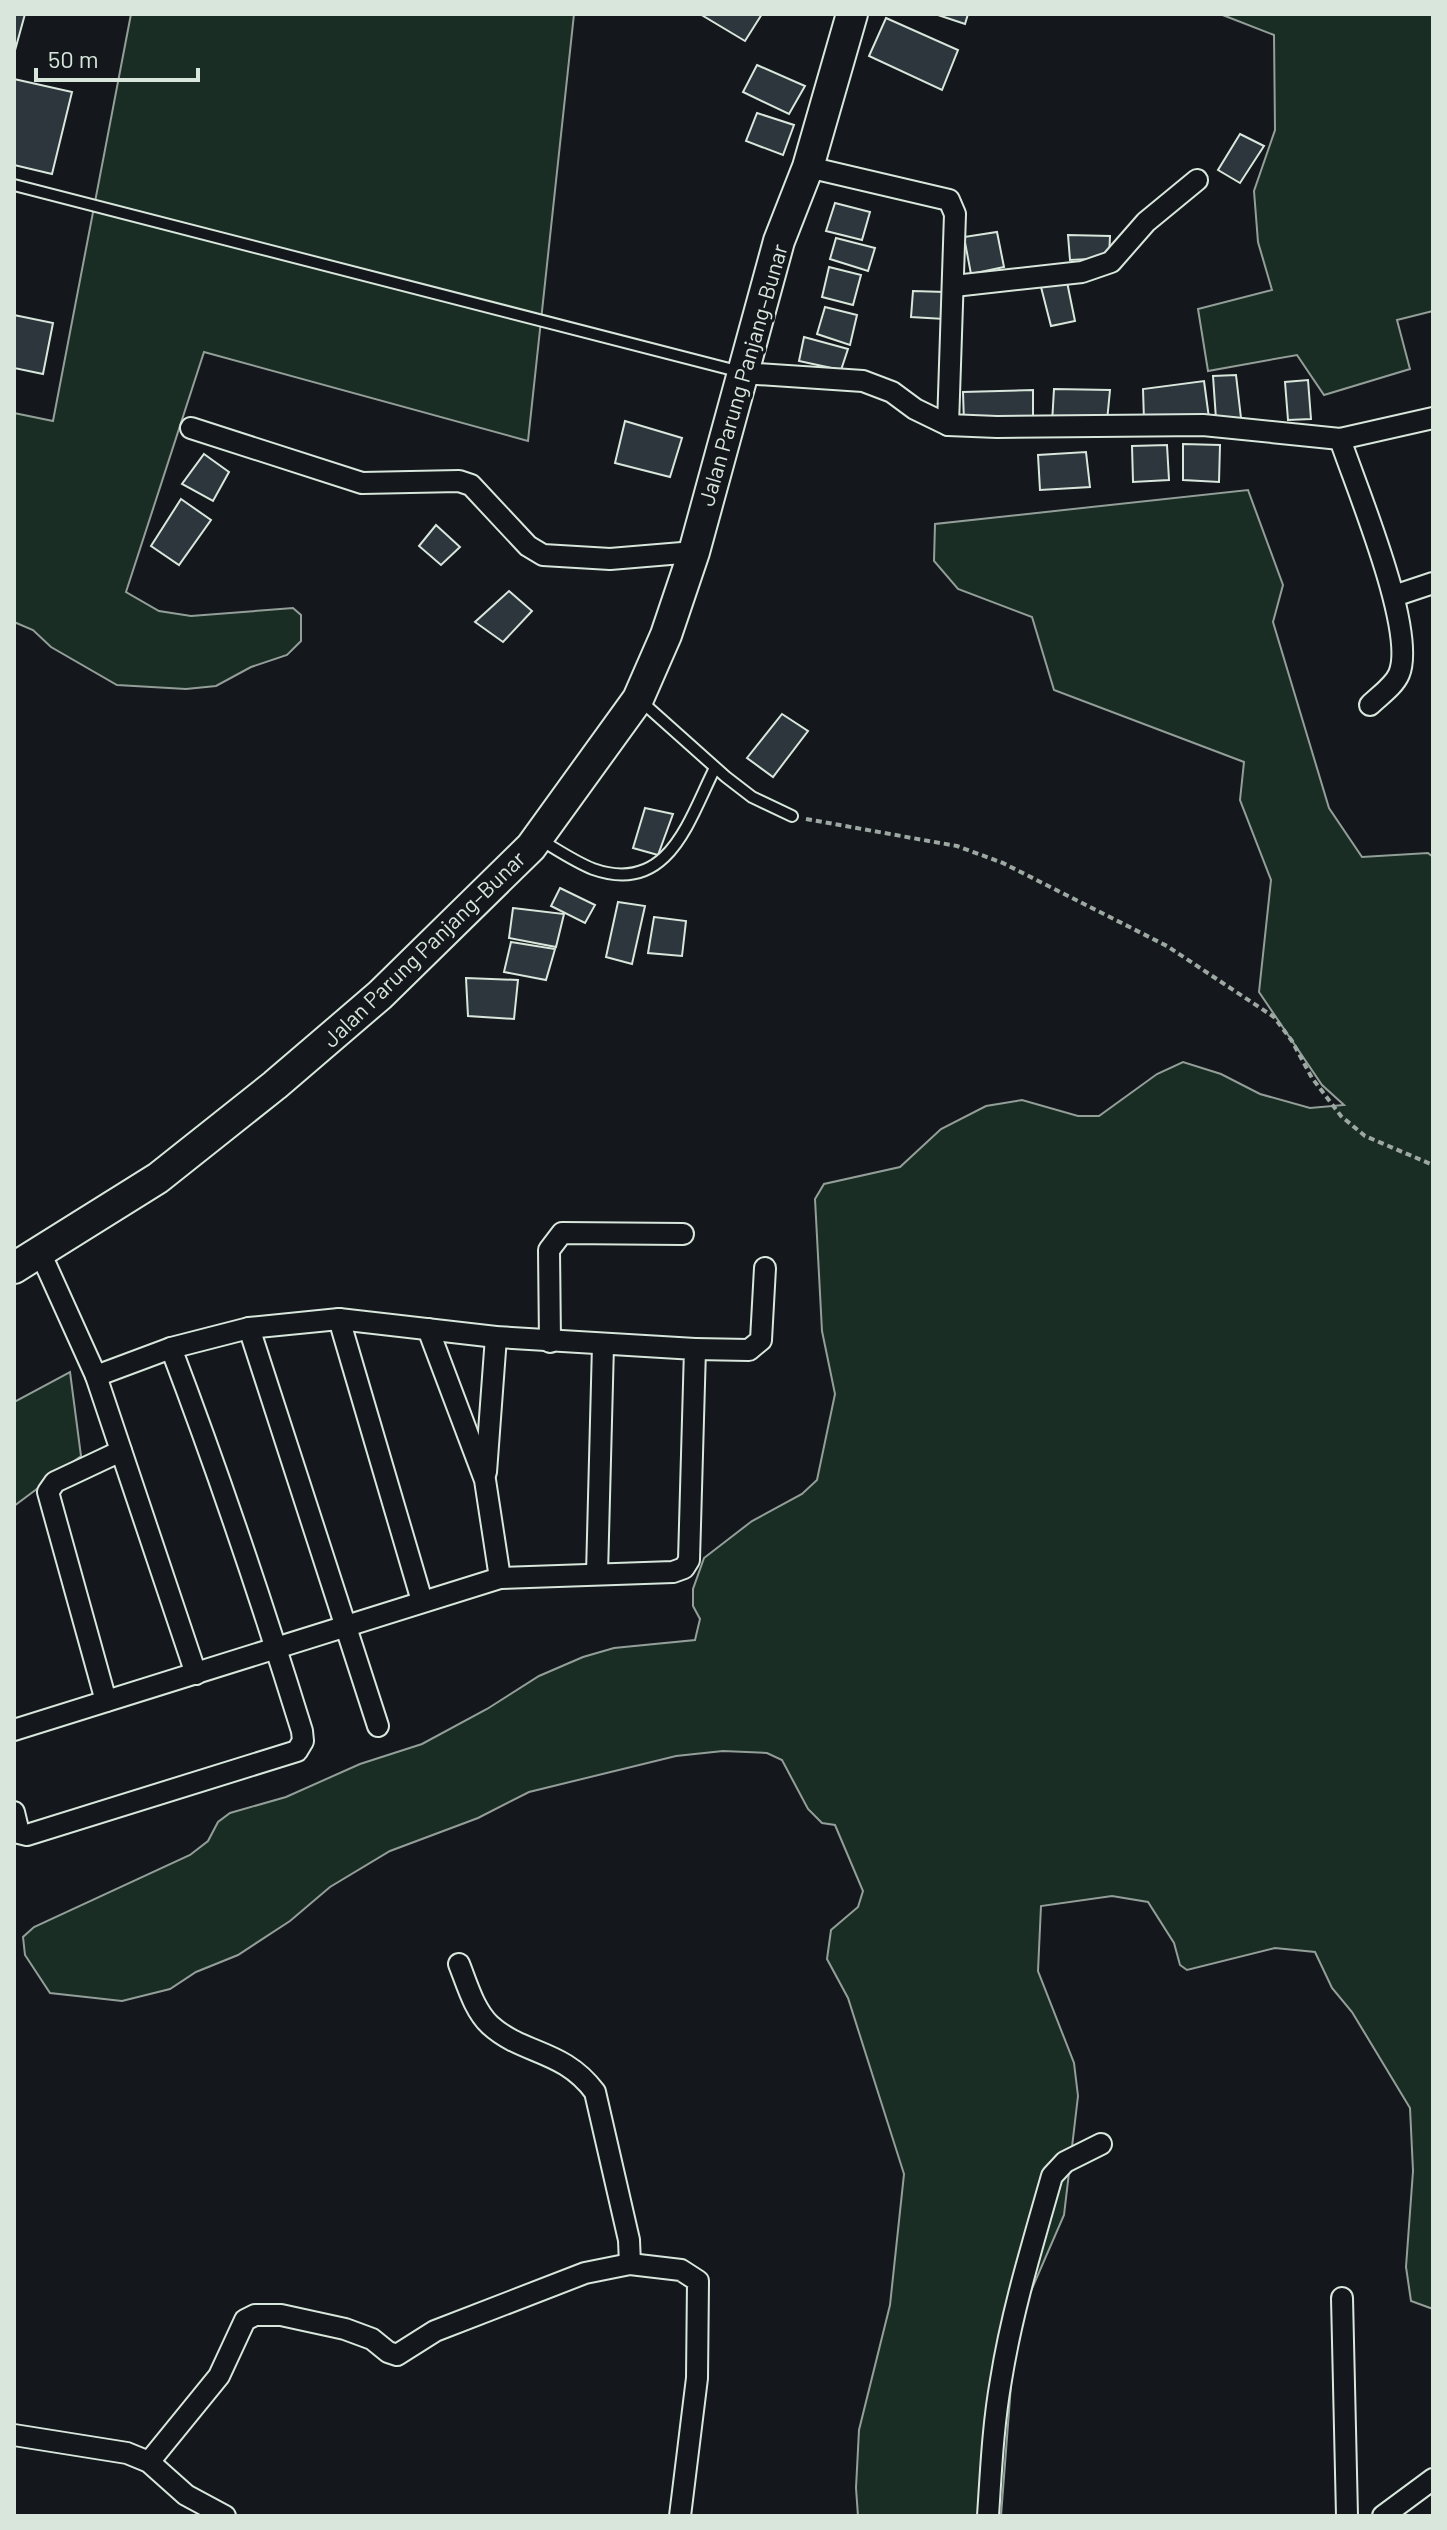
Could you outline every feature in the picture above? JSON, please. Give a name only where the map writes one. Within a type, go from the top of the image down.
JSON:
[{"type":"main road","name":"Jalan Parung Panjang–Bunar","points":[[14,1268],[158,1178],[275,1085],[391,985],[538,838],[638,699],[666,635],[694,552],[779,241],[808,167],[852,14]]},
{"type":"street","points":[[808,167],[949,200],[955,214],[948,425]]},
{"type":"street","points":[[954,286],[1082,272],[1111,262],[1146,222],[1197,180]]},
{"type":"street","points":[[743,373],[863,381],[892,392],[915,409],[948,425],[1203,425],[1340,439],[1433,418]]},
{"type":"street","points":[[191,428],[362,483],[459,481],[471,485],[528,546],[543,555],[610,559],[694,552]]},
{"type":"street","points":[[1340,439],[1394,596],[1401,631],[1401,671],[1370,705]]},
{"type":"street","points":[[1394,596],[1433,583]]},
{"type":"street","points":[[550,1342],[549,1250],[562,1233],[683,1234]]},
{"type":"street","points":[[39,1250],[96,1376],[196,1674]]},
{"type":"street","points":[[96,1376],[171,1348],[249,1328],[339,1319],[550,1342],[749,1350],[761,1340],[765,1268]]},
{"type":"street","points":[[339,1319],[422,1601]]},
{"type":"street","points":[[249,1328],[378,1726]]},
{"type":"street","points":[[428,1329],[485,1480],[500,1578]]},
{"type":"street","points":[[485,1480],[496,1337]]},
{"type":"street","points":[[597,1574],[603,1345]]},
{"type":"street","points":[[14,1812],[19,1833],[27,1835],[297,1751],[303,1741],[277,1648],[220,1478],[171,1348]]},
{"type":"street","points":[[14,1730],[500,1578],[673,1572],[684,1568],[689,1560],[695,1349]]},
{"type":"street","points":[[106,1701],[48,1492],[55,1482],[121,1451]]},
{"type":"street","points":[[459,1964],[481,2015],[490,2025],[563,2062],[585,2079],[595,2092],[629,2240],[630,2264]]},
{"type":"street","points":[[988,2516],[993,2434],[1001,2379],[1015,2309],[1052,2176],[1065,2162],[1101,2144]]},
{"type":"street","points":[[149,2462],[219,2376],[245,2320],[255,2315],[281,2315],[345,2329],[372,2339],[397,2355],[435,2331],[497,2306],[585,2273],[630,2264],[681,2270],[698,2281],[697,2378],[680,2516]]},
{"type":"street","points":[[1342,2298],[1347,2516]]},
{"type":"street","points":[[14,2435],[127,2453],[149,2462],[186,2495],[225,2516]]},
{"type":"street","points":[[1383,2516],[1433,2479]]},
{"type":"lane","points":[[14,185],[743,373]]},
{"type":"lane","points":[[638,699],[752,797],[792,816]]},
{"type":"lane","points":[[538,838],[594,869],[621,873],[649,869],[675,849],[715,768]]},
{"type":"path","points":[[792,816],[957,846],[1003,863],[1167,946],[1274,1017],[1341,1116],[1365,1136],[1433,1165]]},
{"type":"green space","points":[[131,14],[574,14],[528,441],[204,352],[126,592],[159,611],[191,616],[293,608],[301,615],[301,641],[287,655],[251,667],[216,686],[186,689],[117,685],[51,647],[33,630],[14,622],[14,413],[53,421]]},
{"type":"green space","points":[[1220,14],[1433,14],[1433,311],[1397,320],[1410,369],[1324,395],[1297,355],[1208,371],[1198,309],[1272,290],[1258,242],[1254,191],[1275,130],[1274,35]]},
{"type":"green space","points":[[1248,490],[1283,585],[1273,622],[1329,808],[1362,857],[1428,853],[1433,857],[1433,2309],[1411,2301],[1406,2267],[1413,2171],[1410,2108],[1352,2012],[1332,1988],[1315,1952],[1275,1948],[1187,1970],[1180,1965],[1174,1943],[1148,1902],[1112,1896],[1041,1906],[1038,1971],[1074,2063],[1078,2096],[1064,2215],[1024,2307],[1012,2372],[1001,2516],[858,2516],[859,2430],[890,2305],[904,2174],[848,1998],[827,1959],[831,1930],[858,1907],[863,1891],[835,1825],[822,1823],[808,1809],[782,1760],[767,1753],[723,1751],[676,1756],[529,1792],[478,1818],[390,1851],[330,1887],[290,1921],[238,1955],[196,1972],[170,1989],[122,2001],[50,1993],[25,1955],[23,1937],[34,1927],[190,1855],[208,1841],[218,1822],[230,1813],[286,1797],[360,1764],[422,1744],[487,1709],[539,1676],[583,1657],[614,1648],[695,1640],[700,1619],[693,1606],[693,1589],[704,1558],[752,1521],[802,1494],[817,1480],[835,1394],[822,1331],[815,1199],[824,1184],[900,1167],[941,1129],[986,1106],[1022,1100],[1078,1116],[1099,1116],[1157,1074],[1183,1062],[1221,1074],[1260,1094],[1310,1108],[1344,1105],[1322,1085],[1259,992],[1271,880],[1240,800],[1244,762],[1054,690],[1032,617],[958,589],[934,561],[935,524]]},
{"type":"green space","points":[[70,1372],[81,1456],[14,1506],[14,1402]]},
{"type":"building","points":[[14,14],[25,14],[14,54]]},
{"type":"building","points":[[700,14],[762,14],[745,41]]},
{"type":"building","points":[[935,14],[968,14],[965,24]]},
{"type":"building","points":[[886,18],[958,50],[942,90],[869,56]]},
{"type":"building","points":[[757,65],[805,86],[789,114],[743,92]]},
{"type":"building","points":[[14,79],[72,92],[52,174],[14,165]]},
{"type":"building","points":[[757,113],[794,125],[783,155],[746,141]]},
{"type":"building","points":[[1240,134],[1264,146],[1240,183],[1218,170]]},
{"type":"building","points":[[835,203],[870,212],[862,240],[826,231]]},
{"type":"building","points":[[997,232],[1004,267],[971,274],[964,237]]},
{"type":"building","points":[[1068,235],[1110,236],[1109,258],[1070,260]]},
{"type":"building","points":[[836,238],[875,248],[868,271],[830,259]]},
{"type":"building","points":[[829,267],[861,275],[853,305],[822,297]]},
{"type":"building","points":[[1067,282],[1075,321],[1051,326],[1041,287]]},
{"type":"building","points":[[913,291],[945,292],[944,319],[911,317]]},
{"type":"building","points":[[825,307],[857,315],[850,345],[817,334]]},
{"type":"building","points":[[14,315],[53,323],[43,374],[14,368]]},
{"type":"building","points":[[804,337],[848,349],[841,370],[799,361]]},
{"type":"building","points":[[1236,375],[1241,418],[1216,419],[1213,376]]},
{"type":"building","points":[[1308,380],[1311,419],[1288,420],[1285,382]]},
{"type":"building","points":[[1204,381],[1209,418],[1144,421],[1143,389]]},
{"type":"building","points":[[1054,389],[1110,390],[1107,421],[1052,423]]},
{"type":"building","points":[[1033,390],[1033,421],[964,423],[963,392]]},
{"type":"building","points":[[625,421],[682,438],[670,477],[615,463]]},
{"type":"building","points":[[1183,444],[1220,445],[1219,482],[1183,480]]},
{"type":"building","points":[[1167,445],[1169,480],[1133,482],[1132,446]]},
{"type":"building","points":[[1086,452],[1090,487],[1040,490],[1038,455]]},
{"type":"building","points":[[204,454],[229,472],[213,501],[182,484]]},
{"type":"building","points":[[181,499],[211,520],[179,565],[151,546]]},
{"type":"building","points":[[436,525],[460,547],[441,565],[419,546]]},
{"type":"building","points":[[509,591],[532,611],[503,642],[475,622]]},
{"type":"building","points":[[782,714],[808,731],[773,777],[747,758]]},
{"type":"building","points":[[645,808],[673,814],[658,855],[633,848]]},
{"type":"building","points":[[560,888],[595,905],[585,923],[551,906]]},
{"type":"building","points":[[618,902],[645,906],[632,964],[606,957]]},
{"type":"building","points":[[513,908],[564,914],[556,947],[509,938]]},
{"type":"building","points":[[654,917],[686,921],[682,956],[648,953]]},
{"type":"building","points":[[511,942],[555,949],[546,980],[504,972]]},
{"type":"building","points":[[466,978],[518,980],[514,1019],[468,1016]]}]
